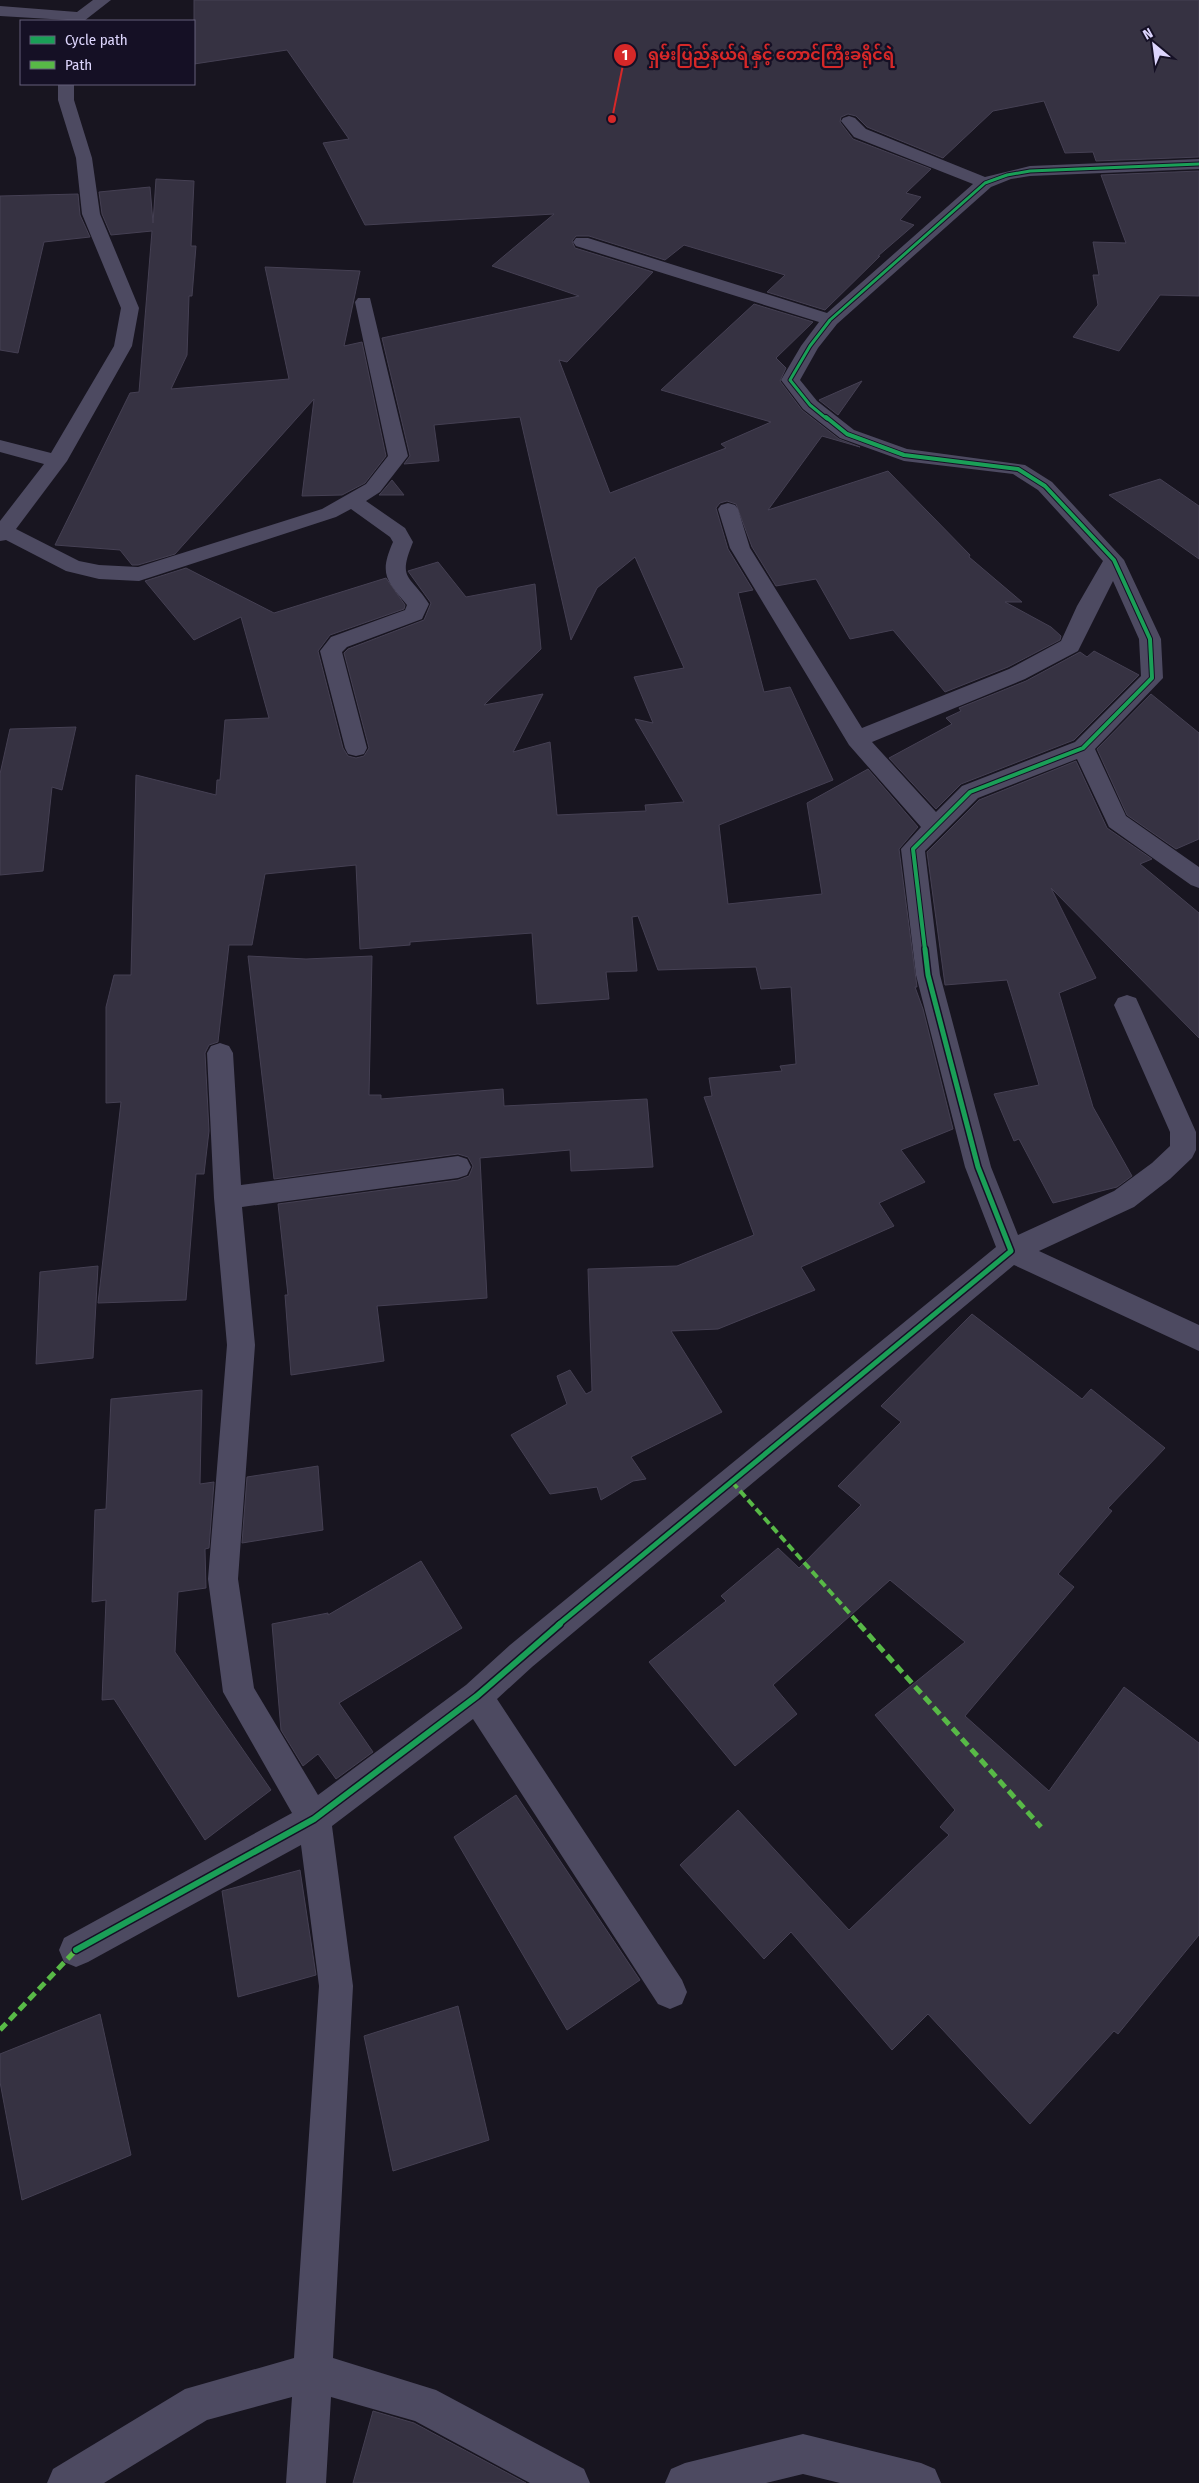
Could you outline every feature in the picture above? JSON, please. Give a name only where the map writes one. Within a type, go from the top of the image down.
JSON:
[{"type":"street","points":[[0,11],[76,19],[104,0]]},
{"type":"street","points":[[66,85],[66,100],[84,158],[91,214],[130,308],[123,346],[57,461],[2,533],[73,566],[99,572],[139,574],[328,513],[373,488],[398,456],[364,302]]},
{"type":"street","points":[[849,121],[860,133],[985,183]]},
{"type":"street","points":[[1199,164],[1030,171],[1007,175],[985,183],[830,320],[810,346],[790,380],[810,405],[848,434],[904,455],[1018,469],[1045,486],[1114,560],[1150,639],[1152,678],[1083,748],[970,792],[913,849],[928,975],[978,1167],[1011,1251],[1199,1339]]},
{"type":"street","points":[[582,242],[830,320]]},
{"type":"street","points":[[0,446],[57,461]]},
{"type":"street","points":[[351,500],[398,533],[403,542],[393,564],[394,575],[418,604],[414,614],[339,642],[332,651],[356,748]]},
{"type":"street","points":[[728,509],[740,548],[857,739],[936,828]]},
{"type":"street","points":[[857,739],[1017,674],[1070,646],[1114,560]]},
{"type":"street","points":[[1083,748],[1117,820],[1199,878]]},
{"type":"street","points":[[76,1950],[314,1820],[477,1696],[521,1656],[1011,1251],[1124,1199],[1161,1170],[1183,1150],[1183,1132],[1127,1004]]},
{"type":"street","points":[[220,1053],[228,1198],[241,1345],[223,1579],[230,1636],[238,1692],[314,1820],[336,1986],[306,2483]]},
{"type":"street","points":[[228,1198],[458,1167]]},
{"type":"street","points":[[477,1696],[670,1992]]},
{"type":"street","points":[[67,2483],[199,2403],[313,2372],[422,2404],[570,2483]]},
{"type":"street","points":[[686,2483],[803,2454],[921,2483]]},
{"type":"building","points":[[194,0],[1199,0],[1199,157],[1096,161],[1093,152],[1065,153],[1044,101],[993,111],[943,158],[867,127],[856,116],[848,114],[841,117],[840,122],[853,139],[931,169],[906,193],[921,197],[900,220],[914,225],[878,256],[880,256],[825,310],[767,292],[785,275],[684,245],[665,260],[589,236],[576,236],[572,241],[575,248],[653,272],[567,362],[559,360],[610,493],[726,448],[721,444],[771,422],[661,390],[754,304],[813,322],[776,358],[786,368],[780,381],[802,410],[839,439],[860,447],[822,436],[768,510],[888,471],[970,555],[969,557],[1022,602],[1005,602],[1051,627],[1061,636],[1060,640],[1008,667],[945,692],[893,630],[850,639],[816,579],[776,586],[752,547],[736,504],[727,501],[720,503],[716,508],[728,549],[753,590],[738,593],[764,692],[790,687],[833,780],[719,825],[728,904],[822,894],[807,803],[868,769],[918,827],[899,849],[917,987],[915,987],[923,1009],[953,1129],[901,1150],[925,1182],[879,1203],[894,1226],[801,1267],[815,1290],[718,1329],[671,1331],[722,1412],[631,1457],[646,1479],[633,1481],[601,1500],[597,1487],[550,1494],[511,1435],[567,1404],[557,1376],[570,1370],[586,1394],[592,1391],[588,1269],[677,1266],[754,1235],[704,1097],[712,1096],[709,1078],[782,1071],[780,1066],[796,1064],[791,987],[761,989],[756,967],[658,970],[638,916],[632,917],[637,971],[606,972],[609,999],[537,1004],[532,933],[410,942],[410,945],[360,949],[356,865],[265,874],[252,945],[229,945],[218,1042],[209,1045],[205,1053],[209,1131],[204,1174],[196,1174],[186,1300],[98,1303],[121,1102],[106,1103],[106,1007],[114,975],[131,975],[136,775],[216,795],[217,780],[220,780],[225,720],[269,718],[241,617],[194,640],[145,581],[186,568],[274,613],[386,578],[405,605],[404,609],[330,635],[318,651],[343,748],[348,756],[356,758],[364,756],[369,748],[344,653],[348,649],[424,620],[431,603],[408,571],[438,562],[466,597],[535,584],[541,649],[484,705],[543,694],[513,752],[550,742],[557,815],[646,811],[645,805],[684,802],[635,719],[653,723],[634,677],[684,668],[635,557],[597,588],[571,640],[520,417],[434,425],[439,461],[404,464],[410,456],[382,338],[579,296],[492,266],[554,214],[365,225],[323,143],[349,139],[287,50],[195,64]]},
{"type":"building","points":[[1199,171],[1199,296],[1160,295],[1119,351],[1073,337],[1098,305],[1093,275],[1099,275],[1093,242],[1126,243],[1101,175]]},
{"type":"building","points":[[156,179],[194,181],[191,246],[196,246],[192,296],[189,296],[187,355],[171,389],[289,379],[265,267],[360,271],[344,346],[362,342],[386,456],[365,483],[342,495],[302,496],[314,399],[175,554],[132,565],[120,550],[55,545],[130,393],[139,392],[152,231],[111,235],[102,214],[99,192],[150,187],[153,223]]},
{"type":"building","points":[[78,194],[80,215],[90,237],[44,242],[18,353],[0,350],[0,196]]},
{"type":"building","points":[[862,381],[838,415],[819,400]]},
{"type":"building","points":[[1160,479],[1199,506],[1199,559],[1109,495]]},
{"type":"building","points":[[392,480],[404,495],[379,495],[381,493]]},
{"type":"building","points":[[1094,651],[1139,675],[1074,740],[961,784],[936,809],[889,758],[952,724],[946,718],[961,711],[959,708],[1026,681],[1080,652],[1087,657]]},
{"type":"building","points":[[1151,694],[1199,733],[1199,839],[1176,849],[1127,815],[1097,749]]},
{"type":"building","points":[[76,727],[62,790],[52,787],[43,871],[0,875],[0,774],[10,729]]},
{"type":"building","points":[[1076,761],[1107,828],[1152,859],[1140,864],[1199,913],[1199,1038],[1051,888],[1096,978],[1059,993],[1093,1107],[1132,1176],[1117,1187],[1053,1203],[1019,1139],[1014,1141],[994,1094],[1039,1085],[1007,980],[945,985],[927,852],[979,800]]},
{"type":"building","points":[[248,956],[306,959],[372,956],[369,1095],[381,1095],[381,1099],[503,1089],[504,1106],[647,1099],[653,1167],[571,1171],[570,1150],[480,1158],[487,1298],[377,1306],[384,1361],[291,1375],[285,1295],[288,1295],[278,1204],[458,1180],[469,1176],[473,1166],[468,1157],[458,1154],[274,1179]]},
{"type":"building","points":[[98,1266],[93,1358],[36,1364],[40,1272]]},
{"type":"building","points":[[972,1314],[1082,1399],[1091,1389],[1165,1448],[1108,1508],[1112,1511],[1058,1574],[1074,1587],[965,1716],[1049,1791],[1124,1687],[1199,1743],[1199,1935],[1118,2034],[1114,2031],[1030,2124],[928,2014],[892,2050],[791,1932],[764,1959],[680,1865],[738,1810],[849,1930],[949,1835],[940,1827],[955,1810],[875,1715],[965,1642],[890,1580],[773,1685],[797,1714],[735,1766],[649,1662],[726,1601],[721,1596],[778,1548],[799,1568],[861,1505],[838,1486],[901,1422],[881,1406]]},
{"type":"building","points":[[202,1390],[200,1484],[214,1482],[209,1548],[205,1549],[206,1588],[178,1592],[175,1652],[271,1790],[205,1840],[114,1699],[102,1700],[106,1600],[92,1602],[95,1510],[106,1509],[111,1399]]},
{"type":"building","points":[[318,1466],[323,1530],[242,1543],[247,1477]]},
{"type":"building","points":[[421,1561],[462,1628],[339,1703],[373,1752],[336,1779],[318,1754],[303,1766],[281,1730],[272,1624],[328,1613],[328,1615]]},
{"type":"building","points":[[516,1795],[640,1980],[567,2030],[454,1837]]},
{"type":"building","points":[[300,1870],[316,1975],[238,1997],[222,1891]]},
{"type":"building","points":[[458,2006],[489,2140],[393,2171],[364,2036]]},
{"type":"building","points":[[100,2014],[131,2155],[22,2200],[0,2082],[0,2054]]},
{"type":"building","points":[[373,2411],[414,2423],[526,2483],[353,2483]]},
{"type":"marked path","points":[[732,1482],[1041,1827]]},
{"type":"marked path","points":[[0,2030],[76,1950]]},
{"type":"cycle path","points":[[76,1950],[314,1819],[477,1696],[521,1656],[1011,1251],[978,1167],[928,975],[913,849],[970,792],[1083,748],[1152,678],[1150,639],[1114,560],[1045,486],[1018,469],[904,455],[847,434],[810,405],[790,380],[810,346],[830,320],[985,183],[1007,175],[1030,171],[1199,164]]},
{"type":"place","name":"ရှမ်းပြည်နယ်ရဲ နှင့် တောင်ကြီးခရိုင်ရဲ","points":[[612,119]]}]
